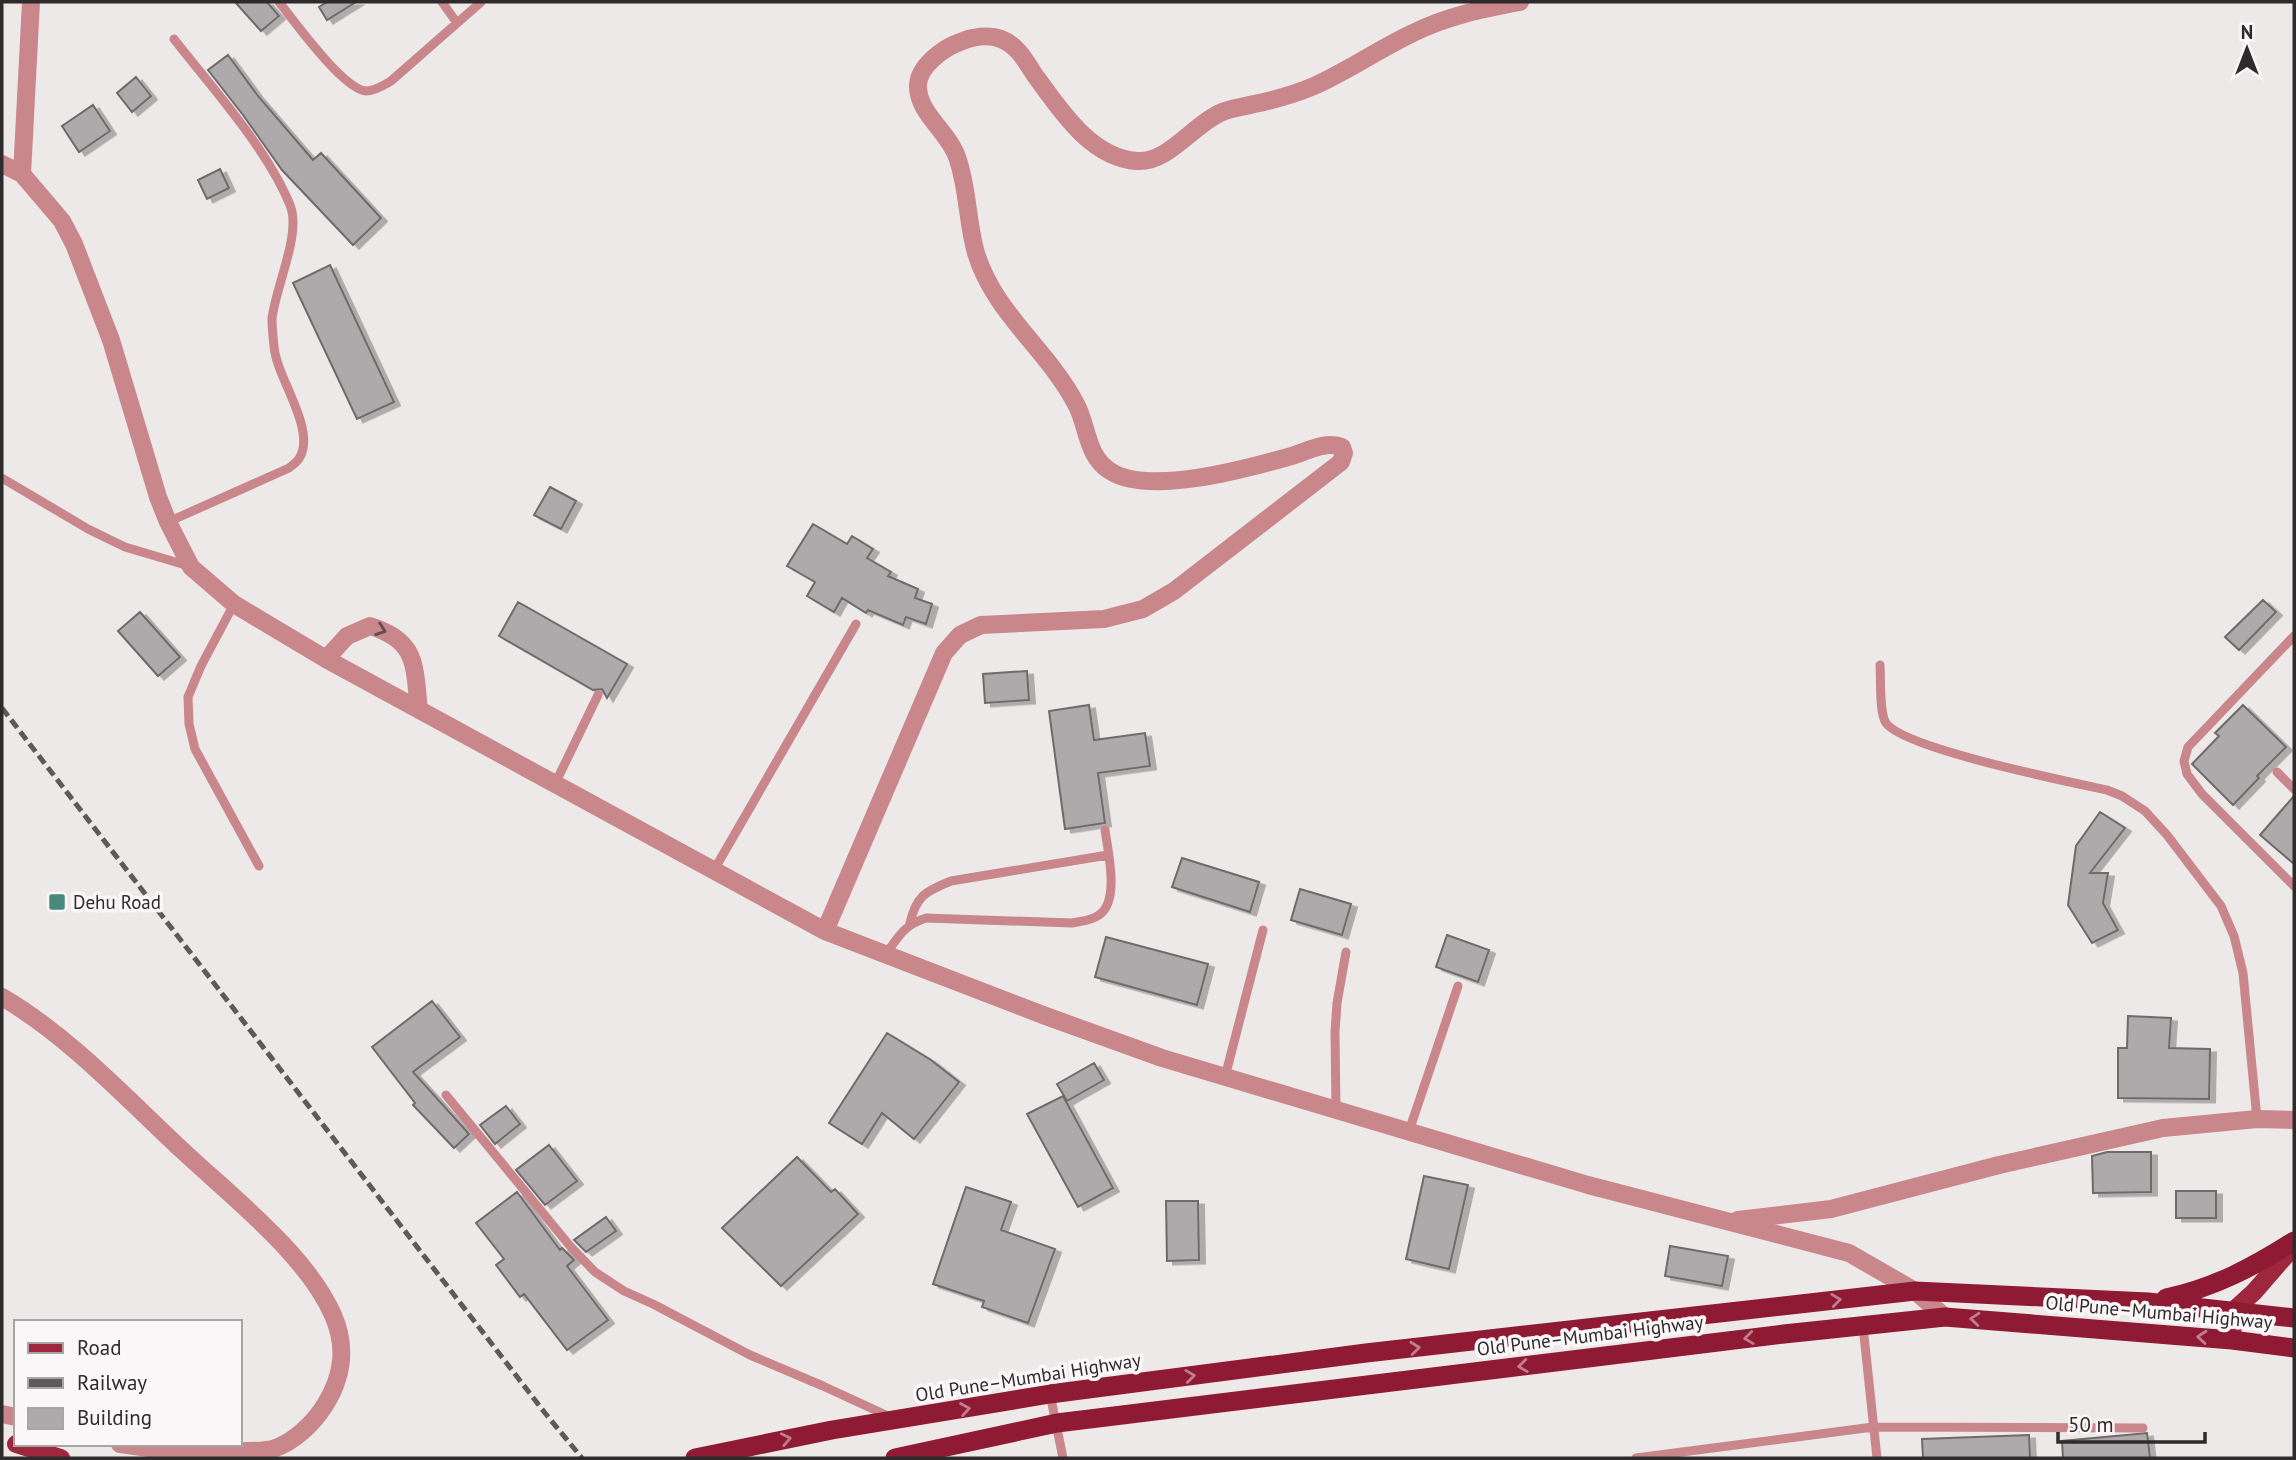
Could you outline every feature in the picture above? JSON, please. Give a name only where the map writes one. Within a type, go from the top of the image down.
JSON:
[{"type":"highway","points":[[2148,1302],[2194,1292],[2225,1280],[2294,1243]]},
{"type":"highway","name":"Old Pune–Mumbai Highway","points":[[695,1458],[832,1430],[1050,1394],[1366,1353],[1915,1291],[2148,1302],[2294,1318]]},
{"type":"highway","name":"Old Pune–Mumbai Highway","points":[[895,1458],[1057,1423],[1770,1335],[1945,1317],[2232,1340],[2294,1348]]},
{"type":"main road","points":[[2232,1340],[2233,1311],[2254,1292],[2294,1243]]},
{"type":"main road","points":[[22,1446],[61,1458]]},
{"type":"street","points":[[22,174],[31,2]]},
{"type":"street","points":[[825,930],[944,653],[960,635],[981,625],[1104,619],[1143,609],[1174,591],[1255,530],[1341,462],[1344,453],[1342,447],[1335,444],[1326,445],[1277,460],[1177,480],[1133,480],[1110,471],[1094,455],[1078,407],[1059,376],[991,290],[976,254],[957,157],[944,133],[922,105],[918,88],[920,74],[939,54],[959,42],[981,36],[1000,38],[1017,48],[1067,119],[1093,142],[1118,157],[1140,162],[1162,157],[1198,125],[1223,112],[1314,86],[1414,32],[1461,13],[1520,2]]},
{"type":"street","points":[[2,164],[22,174],[62,221],[74,244],[111,340],[167,522],[191,567],[234,604],[326,659],[825,930],[1162,1058],[1588,1185],[1849,1253],[1915,1291],[1945,1317]]},
{"type":"street","points":[[326,659],[347,636],[370,626],[390,632],[407,648],[414,668],[419,710]]},
{"type":"street","points":[[2,997],[30,1013],[72,1048],[280,1242],[314,1283],[333,1315],[342,1346],[341,1369],[333,1392],[319,1414],[301,1433],[272,1449],[231,1453],[181,1452],[135,1446]]},
{"type":"street","points":[[1728,1221],[1831,1209],[1999,1165],[2163,1128],[2257,1119],[2294,1120]]},
{"type":"lane","points":[[279,2],[333,68],[352,85],[365,91],[377,89],[391,81],[481,2]]},
{"type":"lane","points":[[442,2],[457,23]]},
{"type":"lane","points":[[167,522],[289,468],[300,459],[304,444],[303,429],[274,350],[273,340],[272,319],[288,255],[293,225],[292,208],[260,151],[174,39]]},
{"type":"lane","points":[[2,478],[88,529],[125,547],[191,567]]},
{"type":"lane","points":[[234,604],[188,697],[189,724],[195,749],[260,866]]},
{"type":"lane","points":[[714,870],[856,624]]},
{"type":"lane","points":[[2294,636],[2188,747],[2184,761],[2188,774],[2202,794],[2294,886]]},
{"type":"lane","points":[[1880,665],[1882,712],[1886,723],[1898,731],[1920,743],[2114,793],[2145,811],[2167,835],[2221,906],[2234,936],[2243,973],[2257,1119]]},
{"type":"lane","points":[[555,783],[598,695]]},
{"type":"lane","points":[[2277,772],[2294,789]]},
{"type":"lane","points":[[910,923],[926,918],[1072,923],[1090,920],[1102,914],[1110,901],[1111,885],[1105,830]]},
{"type":"lane","points":[[886,954],[910,923],[914,907],[920,898],[951,881],[1108,855]]},
{"type":"lane","points":[[1225,1077],[1263,930]]},
{"type":"lane","points":[[1336,1110],[1336,1003],[1346,952]]},
{"type":"lane","points":[[1409,1131],[1458,986]]},
{"type":"lane","points":[[446,1095],[569,1246],[595,1272],[624,1291],[750,1355],[897,1420]]},
{"type":"lane","points":[[1863,1326],[1877,1458]]},
{"type":"lane","points":[[1050,1394],[1063,1458]]},
{"type":"lane","points":[[1636,1458],[1873,1427],[2143,1428]]},
{"type":"building","points":[[235,2],[267,2],[279,16],[261,31]]},
{"type":"building","points":[[327,2],[356,2],[327,20],[319,7]]},
{"type":"building","points":[[228,55],[258,96],[313,160],[321,153],[381,218],[353,245],[282,170],[208,70]]},
{"type":"building","points":[[136,77],[151,96],[132,112],[117,93]]},
{"type":"building","points":[[93,105],[110,131],[79,152],[62,126]]},
{"type":"building","points":[[220,169],[229,188],[207,199],[198,180]]},
{"type":"building","points":[[330,265],[394,402],[357,419],[293,283]]},
{"type":"building","points":[[550,487],[576,501],[561,529],[534,515]]},
{"type":"building","points":[[813,524],[847,544],[852,536],[873,549],[867,558],[891,572],[888,576],[918,589],[915,598],[932,604],[926,624],[906,617],[903,625],[868,610],[866,613],[842,598],[834,612],[807,596],[815,582],[787,566]]},
{"type":"building","points":[[2263,600],[2276,612],[2239,650],[2225,637]]},
{"type":"building","points":[[518,602],[627,664],[607,698],[602,689],[593,690],[499,636]]},
{"type":"building","points":[[140,612],[180,657],[158,676],[118,631]]},
{"type":"building","points":[[1027,671],[1029,700],[985,703],[983,674]]},
{"type":"building","points":[[1089,705],[1094,740],[1145,733],[1150,766],[1098,773],[1105,823],[1065,829],[1049,711]]},
{"type":"building","points":[[2243,705],[2286,747],[2233,805],[2192,764],[2219,736],[2215,733]]},
{"type":"building","points":[[2294,796],[2294,864],[2260,835]]},
{"type":"building","points":[[2100,812],[2125,828],[2090,873],[2108,873],[2103,903],[2118,930],[2092,943],[2068,905],[2076,846]]},
{"type":"building","points":[[1182,858],[1259,882],[1250,912],[1172,887]]},
{"type":"building","points":[[1300,889],[1351,904],[1342,935],[1291,920]]},
{"type":"building","points":[[1447,935],[1489,950],[1478,982],[1436,967]]},
{"type":"building","points":[[1106,937],[1208,964],[1197,1005],[1095,977]]},
{"type":"building","points":[[432,1001],[460,1037],[413,1072],[469,1134],[454,1148],[413,1105],[415,1103],[372,1047]]},
{"type":"building","points":[[2128,1016],[2171,1018],[2169,1048],[2210,1049],[2209,1099],[2118,1098],[2118,1048],[2127,1048]]},
{"type":"building","points":[[887,1033],[931,1060],[959,1082],[914,1139],[882,1113],[862,1144],[829,1123]]},
{"type":"building","points":[[1094,1063],[1104,1080],[1067,1101],[1057,1084]]},
{"type":"building","points":[[1063,1096],[1113,1188],[1078,1207],[1027,1114]]},
{"type":"building","points":[[506,1106],[520,1124],[495,1144],[480,1125]]},
{"type":"building","points":[[549,1145],[577,1181],[545,1205],[516,1170]]},
{"type":"building","points":[[2107,1152],[2151,1152],[2151,1192],[2093,1193],[2092,1156]]},
{"type":"building","points":[[797,1157],[831,1192],[835,1189],[858,1214],[781,1286],[722,1228]]},
{"type":"building","points":[[1424,1176],[1468,1185],[1449,1269],[1406,1259]]},
{"type":"building","points":[[966,1187],[1011,1202],[1001,1230],[1055,1249],[1028,1323],[982,1307],[984,1301],[933,1284]]},
{"type":"building","points":[[2176,1191],[2216,1191],[2216,1218],[2176,1218]]},
{"type":"building","points":[[517,1192],[560,1250],[562,1248],[574,1260],[567,1266],[608,1320],[567,1350],[524,1294],[520,1297],[496,1265],[504,1259],[476,1223]]},
{"type":"building","points":[[1166,1201],[1198,1201],[1199,1260],[1167,1261]]},
{"type":"building","points":[[606,1217],[616,1231],[586,1252],[574,1240]]},
{"type":"building","points":[[1670,1246],[1728,1256],[1722,1286],[1665,1276]]},
{"type":"building","points":[[2147,1433],[2150,1458],[2063,1458],[2062,1441]]},
{"type":"building","points":[[2029,1435],[2030,1458],[1923,1458],[1922,1439]]},
{"type":"railway","points":[[2,708],[582,1458]]},
{"type":"place","name":"Dehu Road","points":[[57,902]]}]
